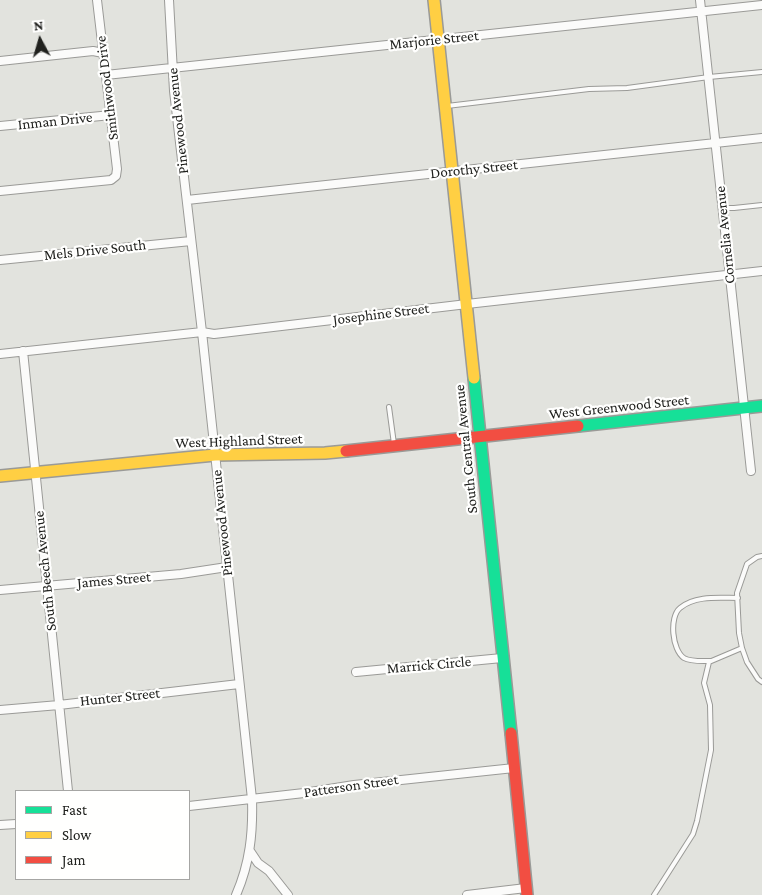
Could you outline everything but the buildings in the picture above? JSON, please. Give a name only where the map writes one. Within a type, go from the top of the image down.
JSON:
[{"type":"street","name":"Smithwood Drive","points":[[0,191],[111,180],[116,176],[117,170],[97,0]]},
{"type":"street","name":"Pinewood Avenue","points":[[169,0],[172,68],[252,799],[250,851],[236,895]]},
{"type":"street","name":"South Central Avenue","points":[[434,0],[526,891]]},
{"type":"street","name":"Cornelia Avenue","points":[[700,0],[751,471]]},
{"type":"street","name":"Marjorie Street","points":[[106,75],[762,5]]},
{"type":"street","points":[[0,61],[92,51],[103,53]]},
{"type":"street","name":"Inman Drive","points":[[0,126],[110,115]]},
{"type":"street","name":"Dorothy Street","points":[[187,200],[762,138]]},
{"type":"street","name":"Mels Drive South","points":[[0,260],[191,241]]},
{"type":"street","name":"Josephine Street","points":[[0,354],[202,332],[214,334],[762,271]]},
{"type":"street","name":"South Beech Avenue","points":[[23,351],[68,790]]},
{"type":"street","name":"West Greenwood Street","points":[[480,437],[762,406]]},
{"type":"street","name":"West Highland Street","points":[[0,476],[36,474],[90,466],[215,455],[324,452],[480,437]]},
{"type":"street","name":"James Street","points":[[0,590],[181,574],[227,567]]},
{"type":"street","name":"Marrick Circle","points":[[356,672],[502,658]]},
{"type":"street","name":"Hunter Street","points":[[0,710],[239,684]]},
{"type":"street","name":"Patterson Street","points":[[190,806],[304,793],[354,785],[514,768]]},
{"type":"street","points":[[0,826],[15,824]]},
{"type":"street","points":[[250,851],[258,863],[269,871],[288,895]]},
{"type":"street","points":[[467,895],[526,891]]},
{"type":"lane","points":[[445,107],[589,89],[627,88],[762,72]]},
{"type":"lane","points":[[722,208],[762,204]]},
{"type":"lane","points":[[389,407],[394,446]]},
{"type":"lane","points":[[762,556],[747,564],[737,593],[739,633],[742,648],[747,662],[762,682]]},
{"type":"lane","points":[[738,598],[709,598],[691,602],[680,608],[674,616],[673,631],[680,654],[685,659],[711,661],[742,648]]},
{"type":"lane","points":[[654,895],[693,834],[697,821],[711,750],[710,705],[704,683],[709,662],[711,661]]},
{"type":"traffic: fast","points":[[474,378],[511,733]]},
{"type":"traffic: fast","points":[[578,426],[762,406]]},
{"type":"traffic: slow","points":[[434,0],[474,378]]},
{"type":"traffic: slow","points":[[0,476],[215,455],[346,451]]},
{"type":"traffic: jam","points":[[346,451],[578,426]]},
{"type":"traffic: jam","points":[[511,733],[527,895]]}]
